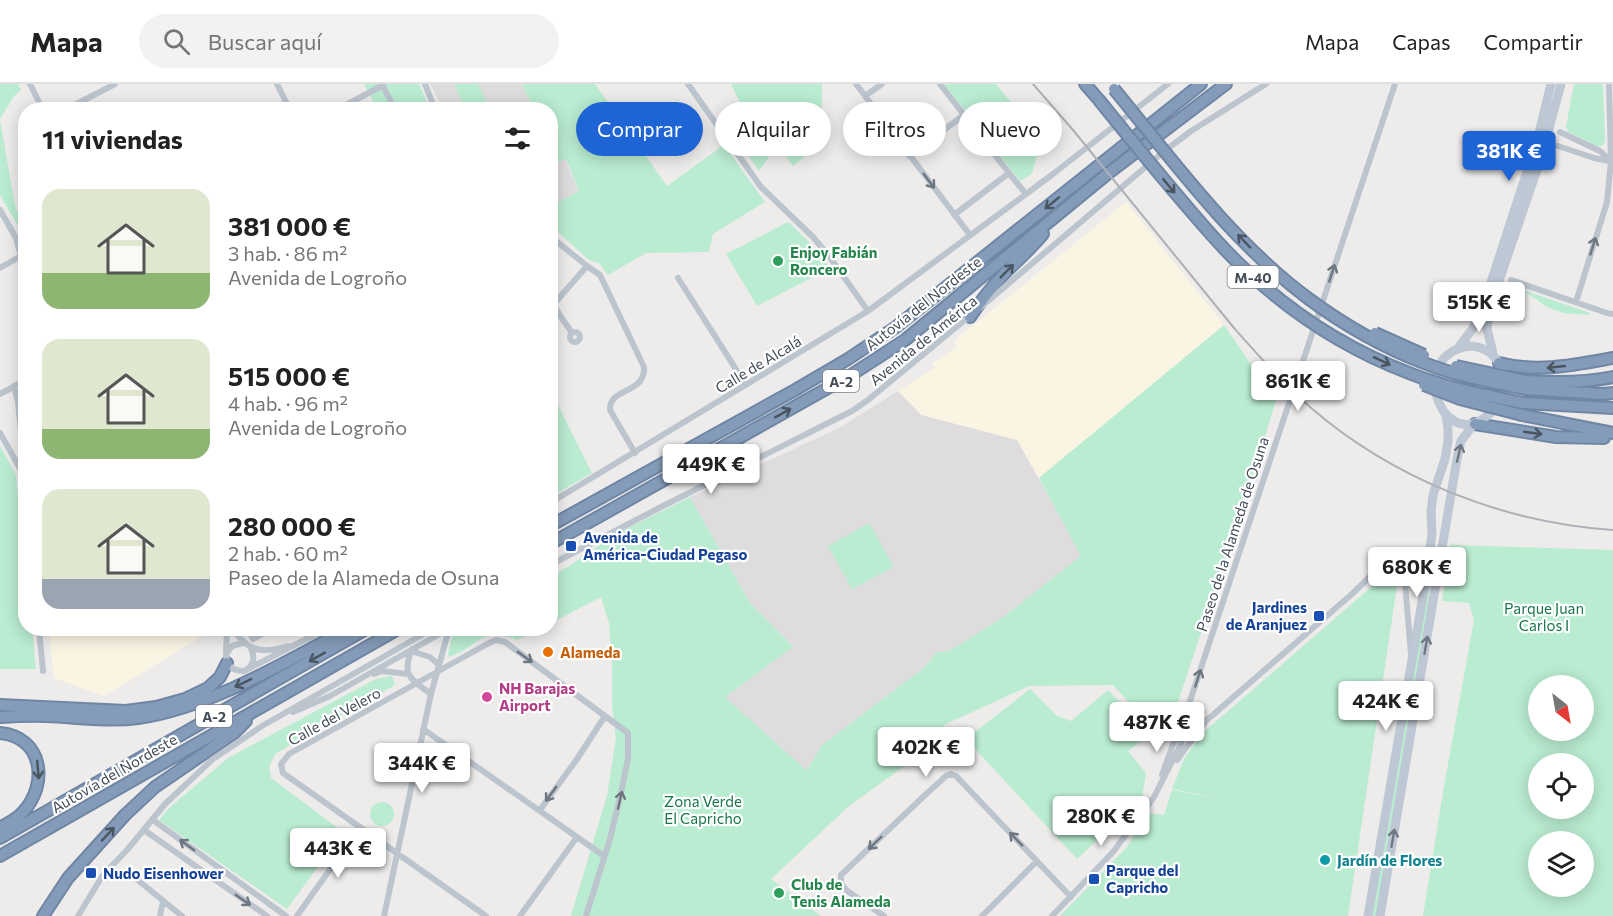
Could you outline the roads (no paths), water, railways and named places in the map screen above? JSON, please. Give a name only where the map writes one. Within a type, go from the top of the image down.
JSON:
[{"type":"highway","name":"M-40","points":[[1085,84],[1205,228],[1246,271],[1318,327],[1407,373],[1462,390],[1523,403],[1613,408]]},
{"type":"highway","name":"Autovía del Nordeste","points":[[558,522],[839,364],[896,327],[1199,84]]},
{"type":"highway","name":"Autovía del Nordeste","points":[[558,539],[860,369],[905,340],[1130,156],[1226,84]]},
{"type":"highway","name":"M-40","points":[[1112,86],[1220,216],[1287,282],[1327,312],[1389,348],[1426,364],[1466,376],[1526,385],[1613,393]]},
{"type":"highway","points":[[970,316],[983,298],[1034,245],[1056,217]]},
{"type":"highway","points":[[1496,358],[1515,367],[1545,368],[1613,358]]},
{"type":"highway","points":[[1407,373],[1420,384],[1460,399],[1609,436]]},
{"type":"highway","points":[[1526,385],[1590,382],[1613,377]]},
{"type":"highway","points":[[1474,424],[1556,437],[1609,436]]},
{"type":"highway","points":[[558,514],[666,454],[686,450]]},
{"type":"highway","points":[[0,717],[43,716],[116,720],[175,711],[241,684],[334,636]]},
{"type":"highway","name":"Autovía del Nordeste","points":[[0,838],[354,636]]},
{"type":"highway","name":"Autovía del Nordeste","points":[[0,856],[386,636]]},
{"type":"highway","points":[[0,706],[126,711],[156,707],[185,699],[208,688],[220,677],[226,658]]},
{"type":"highway","points":[[0,706],[43,716]]},
{"type":"highway","points":[[43,916],[68,878],[155,787],[234,733],[259,708]]},
{"type":"highway","points":[[0,733],[17,737],[30,748],[37,760],[39,771],[39,783],[27,807],[22,814],[0,828]]},
{"type":"main road","points":[[1460,347],[1476,324],[1484,304],[1537,141],[1551,84]]},
{"type":"main road","points":[[1380,916],[1461,441],[1474,424],[1491,413],[1500,402],[1504,392],[1505,382],[1487,329],[1490,307],[1541,158],[1561,84]]},
{"type":"main road","points":[[1368,916],[1430,552],[1433,495],[1445,459],[1448,441],[1446,415],[1440,405],[1435,386],[1436,374],[1440,362],[1450,352],[1460,347],[1478,346],[1496,358]]},
{"type":"main road","points":[[1446,415],[1460,424],[1474,424]]},
{"type":"street","points":[[30,84],[39,102]]},
{"type":"street","points":[[80,102],[115,84]]},
{"type":"street","points":[[277,84],[286,102]]},
{"type":"street","points":[[424,84],[432,102]]},
{"type":"street","points":[[688,84],[760,187],[813,237],[868,310]]},
{"type":"street","points":[[856,84],[869,102]]},
{"type":"street","points":[[865,96],[882,84]]},
{"type":"street","points":[[940,84],[958,107]]},
{"type":"street","name":"Calle de Alcalá","points":[[558,498],[868,310],[1026,194],[1169,84]]},
{"type":"street","name":"Avenida de América","points":[[558,561],[852,411],[970,316],[1162,153],[1191,131],[1266,84]]},
{"type":"street","name":"Paseo de la Alameda de Osuna","points":[[1052,916],[1113,852],[1154,797],[1181,744],[1186,713],[1395,84]]},
{"type":"street","points":[[1576,302],[1607,202],[1612,161],[1609,84]]},
{"type":"street","points":[[352,102],[383,85],[391,102]]},
{"type":"street","points":[[1560,132],[1600,151],[1612,161]]},
{"type":"street","points":[[1558,146],[1594,158],[1612,161]]},
{"type":"street","points":[[909,156],[970,235]]},
{"type":"street","points":[[996,156],[1026,194]]},
{"type":"street","points":[[954,215],[1009,173]]},
{"type":"street","points":[[0,210],[18,245]]},
{"type":"street","points":[[558,242],[600,275],[644,367],[645,375],[641,381],[613,399],[610,404],[610,410],[635,453]]},
{"type":"street","points":[[0,268],[18,257]]},
{"type":"street","points":[[558,298],[587,266]]},
{"type":"street","points":[[678,278],[746,386]]},
{"type":"street","points":[[1511,280],[1613,314]]},
{"type":"street","points":[[558,313],[572,333]]},
{"type":"street","points":[[0,394],[18,384]]},
{"type":"street","points":[[14,386],[18,402],[14,442],[18,455]]},
{"type":"street","points":[[0,433],[14,442],[18,455]]},
{"type":"street","points":[[1169,769],[1207,720],[1385,562],[1399,558],[1417,561],[1424,559],[1430,552]]},
{"type":"street","points":[[1357,589],[1396,564],[1419,586],[1430,584],[1437,579]]},
{"type":"street","points":[[1404,571],[1412,659]]},
{"type":"street","points":[[40,636],[43,671]]},
{"type":"street","points":[[227,636],[226,658],[232,669],[244,671],[314,637]]},
{"type":"street","points":[[239,636],[253,654],[254,659],[244,671]]},
{"type":"street","points":[[421,636],[411,651],[408,660],[408,674],[415,684],[430,694]]},
{"type":"street","points":[[78,916],[103,875],[165,804],[213,759],[262,726],[421,636]]},
{"type":"street","points":[[262,726],[330,696],[437,636]]},
{"type":"street","points":[[384,916],[430,694],[447,636]]},
{"type":"street","points":[[226,658],[232,646],[246,645],[266,651],[284,648],[314,637]]},
{"type":"street","name":"Calle del Velero","points":[[486,916],[283,773],[281,764],[289,754],[415,684],[438,668],[499,640],[505,642],[606,716]]},
{"type":"street","points":[[381,658],[397,652],[411,651],[429,657],[438,668]]},
{"type":"street","points":[[362,678],[382,671],[408,674]]},
{"type":"street","points":[[540,810],[606,716],[628,733],[628,759],[621,793],[586,916]]},
{"type":"street","points":[[1160,785],[1175,740],[1207,720]]},
{"type":"street","points":[[423,729],[604,856]]},
{"type":"street","points":[[884,916],[846,890],[841,883],[841,875],[924,796],[951,774],[956,776],[1071,897]]},
{"type":"street","points":[[153,820],[286,916]]},
{"type":"street","points":[[297,916],[360,827]]},
{"type":"street","points":[[144,830],[267,916]]},
{"type":"street","points":[[520,916],[577,837]]},
{"type":"street","points":[[982,916],[1037,861]]},
{"type":"street","points":[[129,873],[182,916]]},
{"type":"street","points":[[160,916],[163,900]]},
{"type":"railway","points":[[1033,84],[1234,328],[1290,388],[1342,433],[1377,456],[1414,476],[1491,507],[1572,526],[1613,530]]},
{"type":"place","name":"Enjoy Fabián Roncero","points":[[778,261]]},
{"type":"place","name":"Avenida de América-Ciudad Pegaso","points":[[571,546]]},
{"type":"place","name":"Jardines de Aranjuez","points":[[1319,616]]},
{"type":"place","name":"Alameda","points":[[548,652]]},
{"type":"place","name":"NH Barajas Airport","points":[[487,697]]},
{"type":"place","name":"Jardín de Flores","points":[[1325,860]]},
{"type":"place","name":"Nudo Eisenhower","points":[[91,873]]},
{"type":"place","name":"Parque del Capricho","points":[[1094,879]]},
{"type":"place","name":"Club de Tenis Alameda","points":[[779,893]]},
{"type":"park label","name":"Parque Juan Carlos I","points":[[1544,616]]},
{"type":"park label","name":"Zona Verde El Capricho","points":[[703,810]]}]
